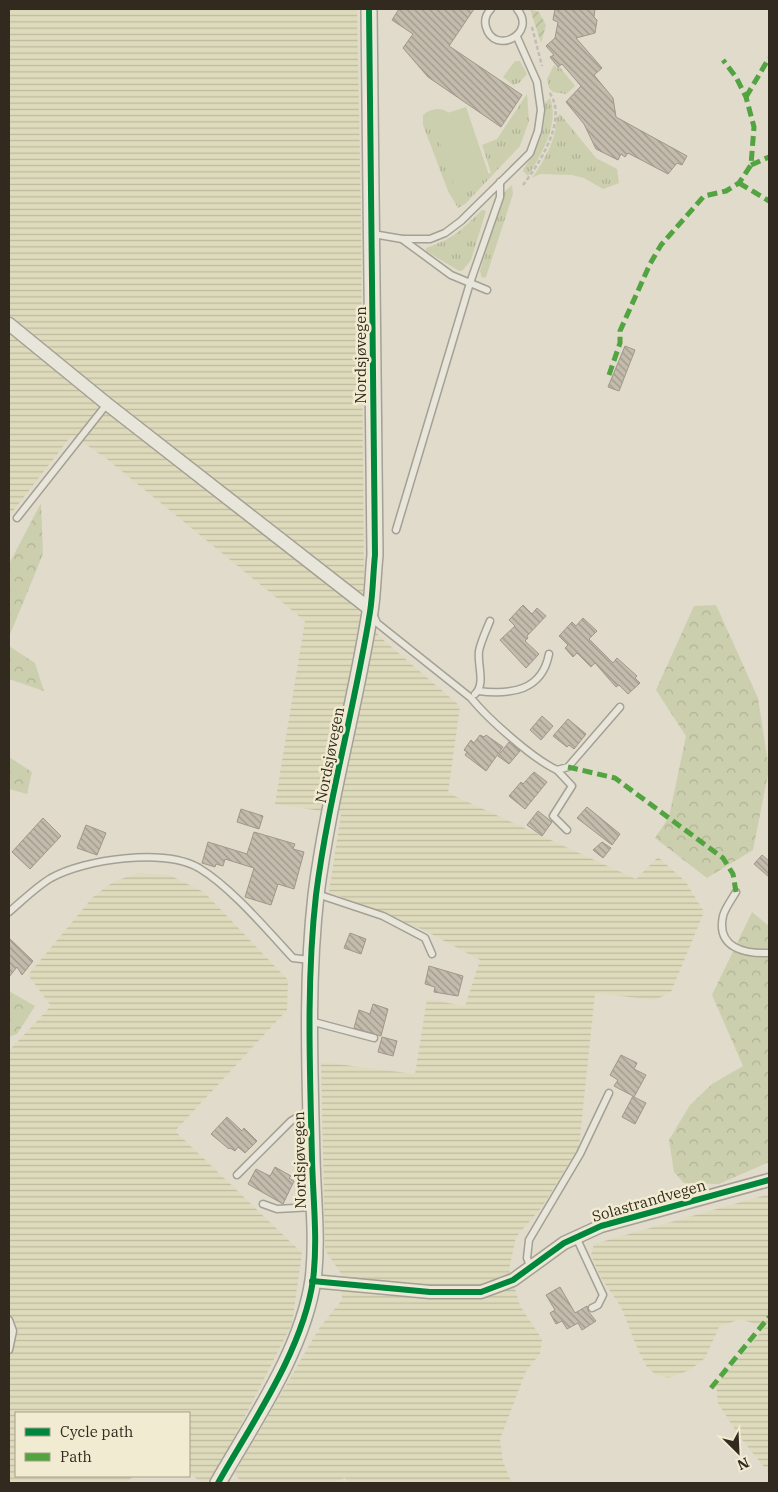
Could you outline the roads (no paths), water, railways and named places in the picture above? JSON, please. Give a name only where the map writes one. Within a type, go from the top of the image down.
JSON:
[{"type":"street","name":"Nordsjøvegen","points":[[218,1483],[282,1374],[299,1329],[312,1280],[310,960],[316,894],[371,610],[375,555],[373,234],[369,9]]},
{"type":"street","points":[[9,324],[371,610]]},
{"type":"street","name":"Solastrandvegen","points":[[312,1280],[461,1294],[481,1292],[498,1288],[531,1269],[576,1237],[600,1226],[769,1180]]},
{"type":"lane","points":[[491,9],[485,23],[489,34],[499,41],[506,41],[517,36],[523,26],[523,19],[517,9]]},
{"type":"lane","points":[[373,234],[402,239],[430,239],[446,233],[461,221],[530,153],[538,131],[541,110],[537,82],[517,36]]},
{"type":"lane","points":[[396,530],[470,283],[500,197],[500,182]]},
{"type":"lane","points":[[402,239],[451,275],[488,290]]},
{"type":"lane","points":[[17,518],[108,404]]},
{"type":"lane","points":[[371,610],[377,623],[472,698],[482,711],[515,740],[557,770],[572,786],[553,816],[568,830]]},
{"type":"lane","points":[[472,698],[478,691],[480,650],[490,621]]},
{"type":"lane","points":[[478,691],[507,692],[533,683],[546,669],[549,654]]},
{"type":"lane","points":[[557,770],[568,767],[620,707]]},
{"type":"lane","points":[[9,912],[50,878],[92,863],[160,856],[198,868],[241,902],[293,958],[310,960]]},
{"type":"lane","points":[[736,892],[723,914],[722,924],[725,937],[737,950],[769,953]]},
{"type":"lane","points":[[316,894],[383,916],[425,938],[432,954]]},
{"type":"lane","points":[[309,1021],[374,1038]]},
{"type":"lane","points":[[531,1269],[527,1258],[529,1240],[580,1154],[609,1093]]},
{"type":"lane","points":[[237,1175],[291,1121],[311,1109]]},
{"type":"lane","points":[[263,1204],[277,1209],[313,1207]]},
{"type":"lane","points":[[576,1237],[603,1295],[598,1305],[592,1308]]},
{"type":"lane","points":[[9,1320],[14,1331],[9,1350]]}]
